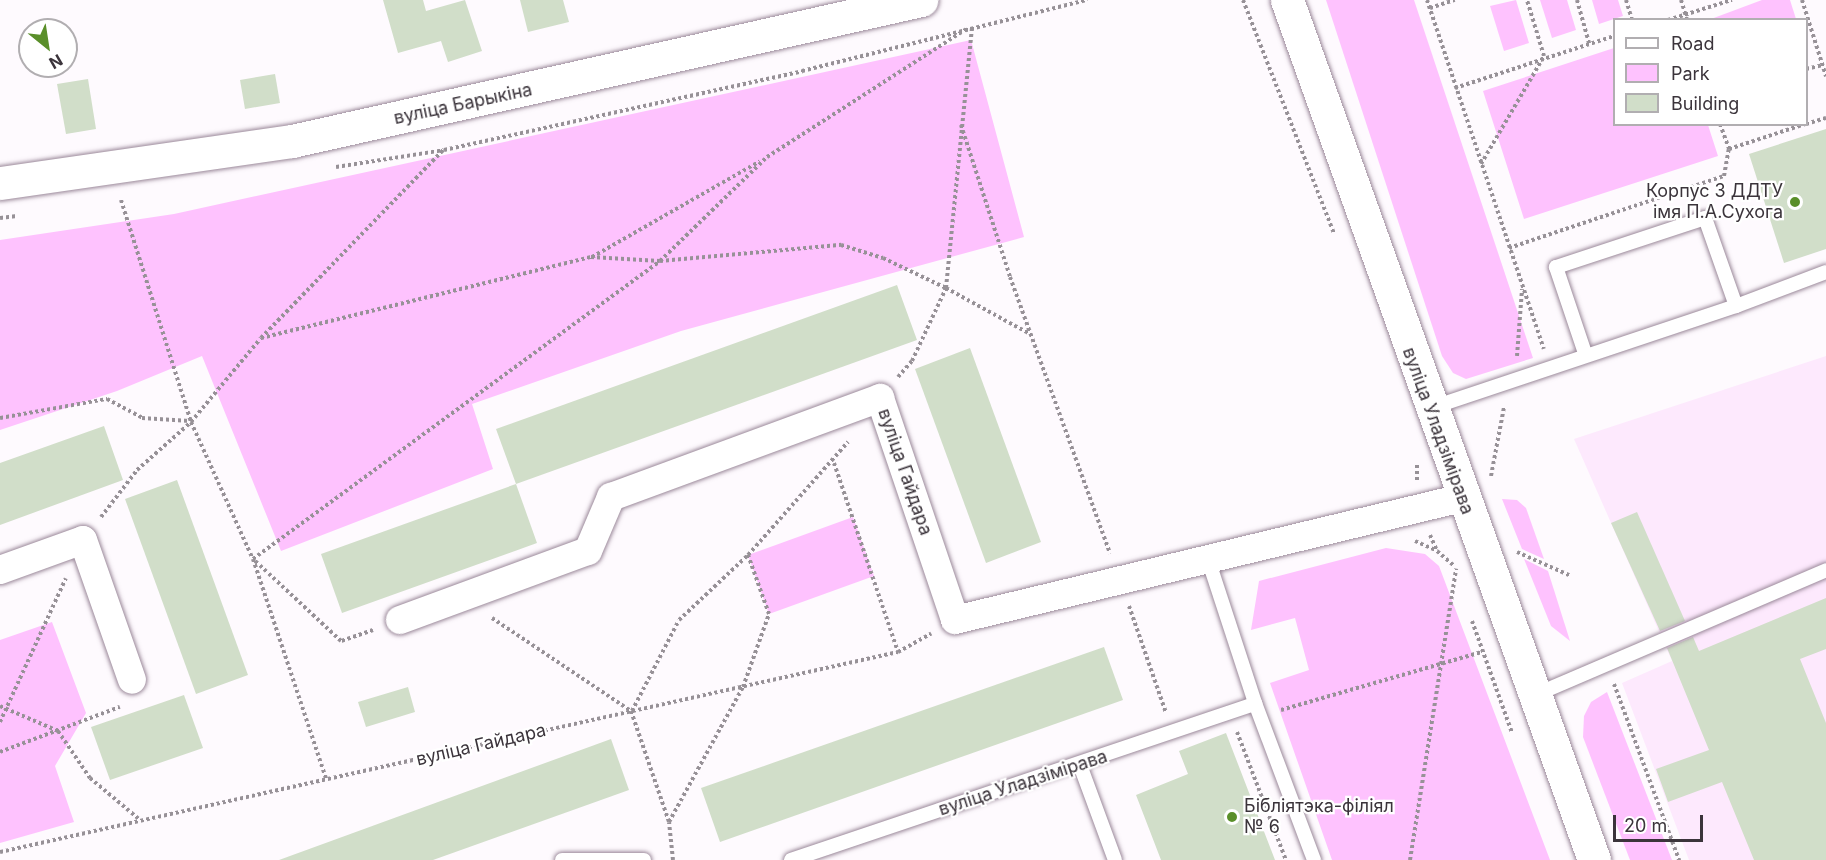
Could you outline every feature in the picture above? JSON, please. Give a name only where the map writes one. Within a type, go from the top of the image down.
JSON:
[{"type":"main road","name":"вуліца Барыкіна","points":[[0,183],[292,141],[921,0]]},
{"type":"main road","name":"вуліца Уладзімірава","points":[[1287,0],[1429,409],[1594,860]]},
{"type":"street","name":"вуліца Гайдара","points":[[400,620],[588,551],[611,497],[880,398],[955,620]]},
{"type":"street","points":[[955,620],[1461,498]]},
{"type":"street","points":[[0,570],[83,540],[128,693]]},
{"type":"lane","points":[[1585,353],[1556,267],[1705,218],[1736,306]]},
{"type":"lane","points":[[1429,409],[1585,353],[1736,306],[1826,272]]},
{"type":"lane","points":[[1208,560],[1255,704],[1314,860]]},
{"type":"lane","points":[[1533,696],[1826,570]]},
{"type":"lane","name":"вуліца Уладзімірава","points":[[791,860],[1080,765],[1255,704]]},
{"type":"lane","points":[[1080,765],[1115,860]]},
{"type":"lane","points":[[567,859],[644,860]]},
{"type":"path","points":[[329,168],[444,150],[802,71],[972,26],[1088,0]]},
{"type":"path","points":[[1243,0],[1337,241]]},
{"type":"path","points":[[1427,0],[1480,164],[1550,367]]},
{"type":"path","points":[[1430,8],[1455,0]]},
{"type":"path","points":[[1480,164],[1544,56],[1527,0]]},
{"type":"path","points":[[1577,0],[1589,43]]},
{"type":"path","points":[[1626,0],[1631,18]]},
{"type":"path","points":[[1681,0],[1686,18]]},
{"type":"path","points":[[1674,18],[1732,0]]},
{"type":"path","points":[[1802,0],[1806,18]]},
{"type":"path","points":[[1808,25],[1826,76]]},
{"type":"path","points":[[632,711],[679,620],[748,555],[834,463],[880,398],[912,360],[946,288],[972,26]]},
{"type":"path","points":[[261,338],[591,257],[767,157],[972,26]]},
{"type":"path","points":[[1455,88],[1544,56],[1613,36]]},
{"type":"path","points":[[1808,68],[1823,64]]},
{"type":"path","points":[[1808,123],[1826,118]]},
{"type":"path","points":[[961,123],[1030,334],[1120,580],[1172,734]]},
{"type":"path","points":[[1509,248],[1724,176],[1729,149],[1721,126]]},
{"type":"path","points":[[1729,149],[1800,126]]},
{"type":"path","points":[[0,722],[83,540],[137,470],[191,422],[261,338],[444,150]]},
{"type":"path","points":[[253,559],[660,261],[767,157]]},
{"type":"path","points":[[110,202],[133,198]]},
{"type":"path","points":[[121,200],[191,422],[253,559],[326,779]]},
{"type":"path","points":[[0,218],[22,215]]},
{"type":"path","points":[[591,257],[660,261],[841,245],[883,258],[946,288],[1030,334]]},
{"type":"path","points":[[1517,362],[1522,287]]},
{"type":"path","points":[[1491,480],[1509,379]]},
{"type":"path","points":[[0,418],[107,399],[142,418],[191,422]]},
{"type":"path","points":[[834,463],[898,652]]},
{"type":"path","points":[[1410,860],[1456,568],[1437,551]]},
{"type":"path","points":[[1520,554],[1569,576]]},
{"type":"path","points":[[669,822],[743,687],[769,614],[748,555]]},
{"type":"path","points":[[253,559],[341,641],[400,620]]},
{"type":"path","points":[[461,598],[632,711],[669,822],[673,860]]},
{"type":"path","name":"вуліца Гайдара","points":[[0,852],[898,652],[955,620]]},
{"type":"path","points":[[1278,711],[1440,661],[1482,652]]},
{"type":"path","points":[[1613,681],[1679,860]]},
{"type":"path","points":[[0,752],[58,731],[128,693]]},
{"type":"path","points":[[0,706],[58,731],[90,778],[140,820]]},
{"type":"path","points":[[1235,727],[1286,860]]},
{"type":"shaded area","points":[[1826,356],[1826,860],[1689,860],[1622,683],[1672,661],[1574,439]]},
{"type":"green space","points":[[1326,0],[1414,0],[1533,358],[1466,379],[1453,373],[1442,356]]},
{"type":"green space","points":[[1516,0],[1529,43],[1504,51],[1490,6]]},
{"type":"green space","points":[[1540,0],[1567,0],[1576,30],[1552,38]]},
{"type":"green space","points":[[1592,0],[1618,0],[1623,16],[1599,24]]},
{"type":"green space","points":[[1762,0],[1790,0],[1796,18],[1714,18]]},
{"type":"green space","points":[[971,40],[1024,237],[681,331],[472,404],[493,469],[281,551],[202,356],[117,391],[0,430],[0,240],[174,214]]},
{"type":"green space","points":[[1613,48],[1613,126],[1708,126],[1718,156],[1524,219],[1483,91]]},
{"type":"green space","points":[[1502,499],[1517,500],[1526,508],[1544,559],[1522,549]]},
{"type":"green space","points":[[853,517],[874,576],[769,614],[748,555]]},
{"type":"green space","points":[[1386,548],[1425,554],[1439,566],[1550,860],[1332,860],[1270,683],[1309,670],[1295,618],[1251,630],[1259,581]]},
{"type":"green space","points":[[1524,559],[1548,571],[1570,641],[1551,626]]},
{"type":"green space","points":[[52,622],[86,713],[55,766],[74,822],[0,843],[0,640]]},
{"type":"green space","points":[[1607,692],[1672,860],[1630,860],[1583,737],[1584,716],[1591,702]]},
{"type":"building","points":[[383,0],[423,0],[426,11],[465,0],[482,51],[448,62],[441,41],[398,53]]},
{"type":"building","points":[[520,0],[563,0],[569,22],[528,32]]},
{"type":"building","points":[[275,74],[280,103],[245,109],[240,80]]},
{"type":"building","points":[[88,79],[96,129],[66,134],[57,84]]},
{"type":"building","name":"Корпус 3 ДДТУ імя П.А.Сухога","points":[[1826,129],[1826,249],[1784,263],[1749,154]]},
{"type":"building","points":[[897,285],[917,340],[516,484],[496,429]]},
{"type":"building","points":[[970,348],[1041,542],[986,563],[915,369]]},
{"type":"building","points":[[104,426],[123,480],[0,525],[0,463]]},
{"type":"building","points":[[177,480],[248,675],[196,694],[125,499]]},
{"type":"building","points":[[516,484],[537,543],[342,613],[321,554]]},
{"type":"building","points":[[1637,512],[1685,621],[1660,631],[1611,523]]},
{"type":"building","points":[[1826,598],[1826,649],[1800,659],[1826,723],[1826,860],[1754,860],[1722,782],[1668,802],[1656,769],[1709,750],[1667,648],[1693,637],[1699,651]]},
{"type":"building","points":[[1104,647],[1123,700],[720,842],[701,788]]},
{"type":"building","points":[[408,687],[415,712],[366,727],[358,702]]},
{"type":"building","points":[[184,695],[203,748],[110,780],[91,727]]},
{"type":"building","points":[[1226,733],[1275,860],[1161,860],[1136,795],[1188,774],[1179,751]]},
{"type":"building","points":[[611,739],[629,790],[433,860],[279,860]]},
{"type":"place","name":"Корпус 3 ДДТУ імя П.А.Сухога","points":[[1795,202]]},
{"type":"place","name":"Бібліятэка-філіял № 6","points":[[1232,817]]}]
